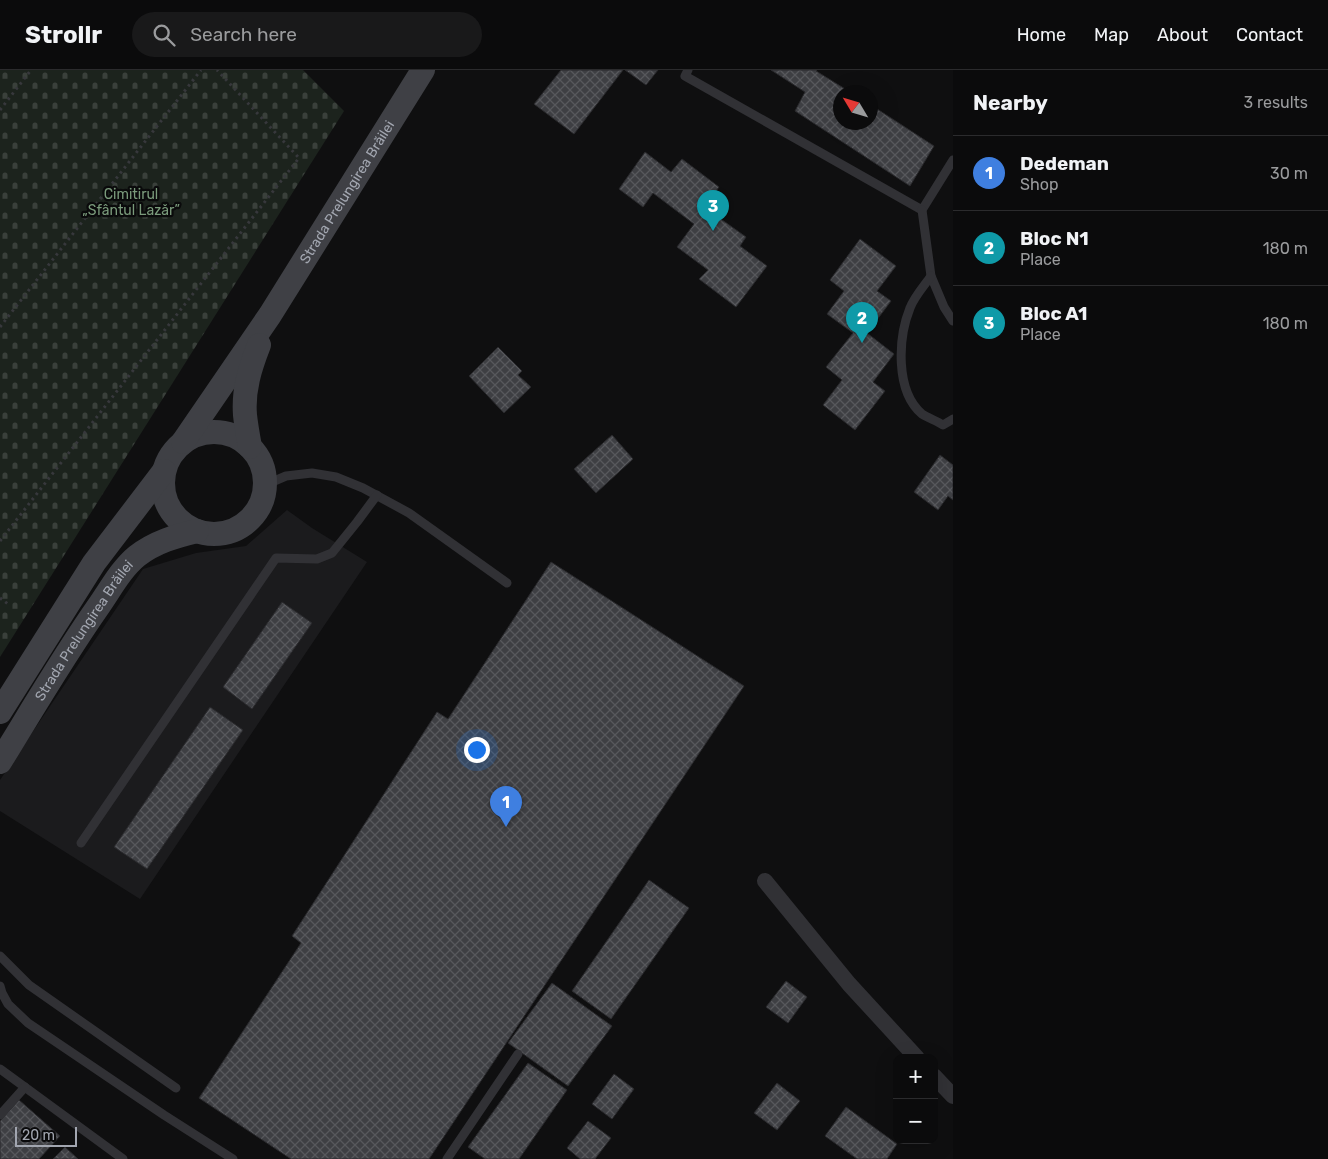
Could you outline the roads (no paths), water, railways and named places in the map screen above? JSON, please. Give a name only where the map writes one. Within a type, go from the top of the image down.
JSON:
[{"type":"main road","name":"Strada Prelungirea Brăilei","points":[[183,442],[270,315],[423,70]]},
{"type":"main road","name":"Strada Prelungirea Brăilei","points":[[250,447],[245,414],[245,391],[251,365],[270,315]]},
{"type":"main road","points":[[210,432],[224,433],[238,438],[250,447],[264,471],[265,485],[261,502],[250,518],[234,530],[215,534],[197,531],[183,524],[173,513],[166,500],[163,485],[164,470],[171,455],[183,442],[196,435],[210,432]]},
{"type":"main road","name":"Strada Prelungirea Brăilei","points":[[0,712],[94,563],[164,470]]},
{"type":"main road","name":"Strada Prelungirea Brăilei","points":[[0,762],[81,631],[121,573],[137,556],[163,540],[197,531]]},
{"type":"street","points":[[765,881],[849,984],[913,1054]]},
{"type":"street","points":[[938,1080],[953,1096]]},
{"type":"lane","points":[[688,70],[685,76],[922,210]]},
{"type":"lane","points":[[953,160],[922,210],[931,276],[944,307],[953,321]]},
{"type":"lane","points":[[931,276],[910,306],[903,334],[901,366],[909,398],[922,414],[943,425],[953,419]]},
{"type":"lane","points":[[265,485],[286,476],[312,473],[336,477],[363,488],[409,513],[507,583]]},
{"type":"lane","points":[[81,843],[276,558],[317,559],[332,553],[376,495]]},
{"type":"lane","points":[[0,956],[29,985],[176,1088]]},
{"type":"lane","points":[[0,986],[8,1004],[28,1022],[164,1115],[233,1159]]},
{"type":"lane","points":[[447,1159],[518,1054]]},
{"type":"lane","points":[[0,1069],[123,1159]]},
{"type":"lane","points":[[0,1115],[25,1087]]},
{"type":"place","name":"Bloc A1","points":[[713,231]]},
{"type":"place","name":"Bloc N1","points":[[862,343]]},
{"type":"place","name":"Dedeman","points":[[506,827]]},
{"type":"park label","name":"Cimitirul „Sfântul Lazăr”","points":[[131,202]]}]
